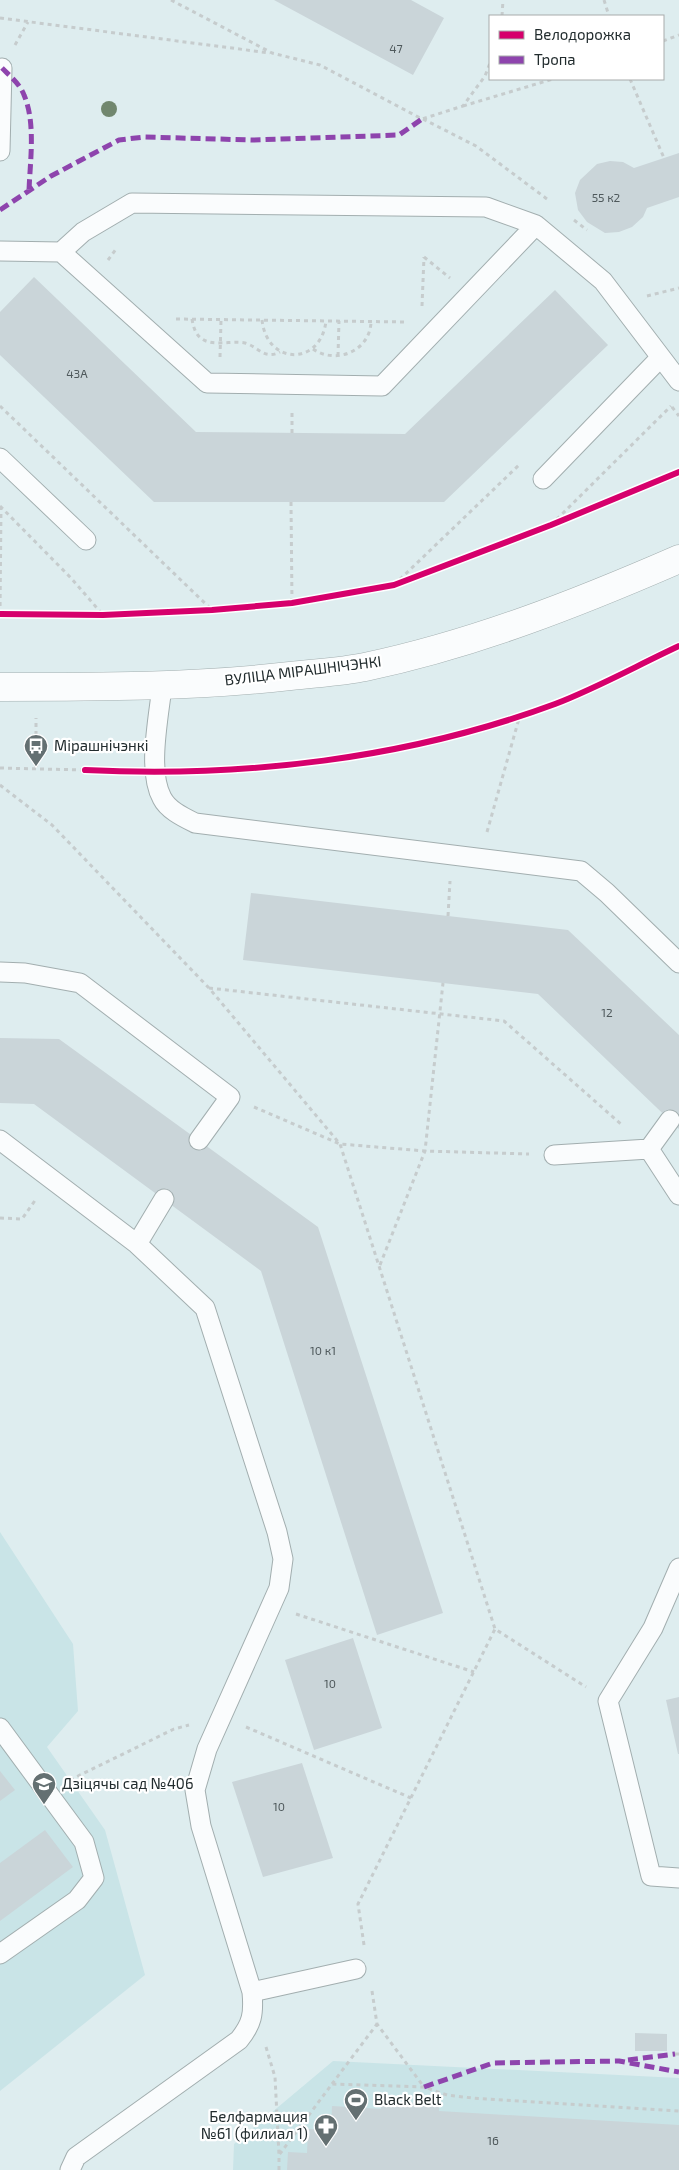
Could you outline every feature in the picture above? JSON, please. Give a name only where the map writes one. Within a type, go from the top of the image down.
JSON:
[{"type":"main road","name":"ВУЛІЦА МІРАШНІЧЭНКІ","points":[[0,688],[162,686],[257,679],[364,667],[461,642],[569,606],[679,559]]},
{"type":"lane","points":[[0,151],[2,68]]},
{"type":"lane","points":[[61,252],[83,232],[132,203],[486,207],[536,225],[602,281],[679,381]]},
{"type":"lane","points":[[0,251],[61,252],[207,382],[382,386],[536,225]]},
{"type":"lane","points":[[543,479],[660,358]]},
{"type":"lane","points":[[0,458],[86,540]]},
{"type":"lane","points":[[162,686],[154,774],[162,798],[177,814],[195,823],[581,871],[607,892],[679,962]]},
{"type":"lane","points":[[0,972],[25,973],[80,983],[230,1097],[200,1140]]},
{"type":"lane","points":[[649,1149],[670,1120]]},
{"type":"lane","points":[[0,1140],[137,1244],[205,1308],[277,1532],[283,1559],[279,1588],[207,1749],[195,1790],[201,1826],[253,2000],[249,2027],[239,2040],[76,2157],[70,2170]]},
{"type":"lane","points":[[554,1155],[649,1149]]},
{"type":"lane","points":[[649,1149],[679,1195]]},
{"type":"lane","points":[[137,1244],[164,1199]]},
{"type":"lane","points":[[679,1568],[652,1628],[608,1701],[651,1876],[679,1878]]},
{"type":"lane","points":[[0,1728],[84,1842],[94,1878],[77,1900],[0,1954]]},
{"type":"lane","points":[[253,2000],[356,1969]]},
{"type":"path","points":[[172,0],[272,53]]},
{"type":"path","points":[[502,15],[503,0]]},
{"type":"path","points":[[604,0],[609,15]]},
{"type":"path","points":[[0,18],[272,53],[320,65],[422,119],[550,80]]},
{"type":"path","points":[[664,41],[679,35]]},
{"type":"path","points":[[463,106],[485,76],[489,66]]},
{"type":"path","points":[[630,80],[664,158]]},
{"type":"path","points":[[421,322],[424,257],[470,294]]},
{"type":"path","points":[[644,297],[679,288]]},
{"type":"path","points":[[173,319],[443,322]]},
{"type":"path","points":[[192,319],[198,334],[210,342],[221,345],[244,343],[267,355],[280,352],[298,355],[312,348],[322,338],[326,321]]},
{"type":"path","points":[[220,383],[221,320]]},
{"type":"path","points":[[262,320],[266,335],[280,352]]},
{"type":"path","points":[[338,385],[339,322]]},
{"type":"path","points":[[312,348],[319,352],[349,353],[369,338],[371,322]]},
{"type":"path","points":[[0,406],[212,610]]},
{"type":"path","points":[[292,406],[292,433]]},
{"type":"path","points":[[551,525],[671,406]]},
{"type":"path","points":[[394,585],[522,463]]},
{"type":"path","points":[[291,502],[292,603]]},
{"type":"path","points":[[0,507],[0,614]]},
{"type":"path","points":[[0,507],[72,578],[103,615]]},
{"type":"path","points":[[36,767],[37,688]]},
{"type":"path","points":[[491,813],[520,715]]},
{"type":"path","points":[[0,768],[36,767],[86,770]]},
{"type":"path","points":[[0,785],[52,825],[209,988],[340,1144],[495,1628],[608,1701]]},
{"type":"path","points":[[448,916],[452,855]]},
{"type":"path","points":[[379,1266],[425,1151],[441,1013],[442,983]]},
{"type":"path","points":[[209,988],[504,1021],[649,1149]]},
{"type":"path","points":[[230,1097],[340,1144],[425,1151],[554,1155]]},
{"type":"path","points":[[0,1218],[22,1219],[51,1178]]},
{"type":"path","points":[[271,1605],[474,1672]]},
{"type":"path","points":[[365,1950],[358,1904],[495,1628]]},
{"type":"path","points":[[222,1716],[411,1798]]},
{"type":"path","points":[[70,1780],[174,1729]]},
{"type":"path","points":[[371,1987],[377,2024],[424,2087]]},
{"type":"path","points":[[253,2000],[275,2077],[279,2170]]},
{"type":"path","points":[[279,2155],[377,2024]]},
{"type":"path","points":[[332,2084],[424,2087],[446,2095],[472,2098],[679,2111]]},
{"type":"shaded area","name":"Дзіцячы сад №406","points":[[0,1532],[73,1644],[78,1711],[47,1747],[105,1830],[145,1975],[0,2091]]},
{"type":"shaded area","points":[[333,2061],[679,2078],[679,2170],[233,2170],[234,2144]]},
{"type":"building","points":[[274,0],[411,0],[444,18],[413,75]]},
{"type":"building","points":[[679,153],[679,197],[647,208],[643,217],[632,227],[619,232],[605,233],[587,222],[578,210],[575,193],[580,180],[597,164],[610,161],[623,162],[634,168]]},
{"type":"building","points":[[34,277],[196,432],[405,434],[555,290],[608,345],[444,502],[154,502],[0,355],[0,312]]},
{"type":"building","points":[[251,893],[568,930],[679,1035],[679,1129],[538,994],[243,960]]},
{"type":"building","points":[[0,1038],[59,1039],[318,1227],[443,1613],[377,1635],[261,1271],[34,1104],[0,1103]]},
{"type":"building","points":[[353,1638],[382,1728],[314,1750],[285,1660]]},
{"type":"building","points":[[679,1697],[679,1754],[678,1754],[666,1700]]},
{"type":"building","points":[[302,1763],[333,1858],[263,1877],[232,1782]]},
{"type":"building","points":[[0,1771],[15,1790],[0,1801]]},
{"type":"building","points":[[45,1830],[73,1867],[0,1921],[0,1863]]},
{"type":"building","points":[[635,2033],[667,2034],[667,2051],[635,2051]]},
{"type":"building","points":[[381,2101],[439,2104],[439,2111],[679,2125],[679,2170],[287,2170],[288,2152],[307,2153],[308,2129],[331,2130],[332,2106],[381,2109]]},
{"type":"marked path","points":[[2,68],[20,87],[28,106],[31,130],[29,191]]},
{"type":"marked path","points":[[0,210],[51,176],[119,140],[144,137],[253,140],[399,135],[422,119]]},
{"type":"marked path","points":[[628,2060],[675,2054]]},
{"type":"marked path","points":[[424,2087],[493,2063],[619,2061],[679,2072]]},
{"type":"cycle path","points":[[0,614],[103,615],[212,610],[292,603],[394,585],[551,525],[679,472]]},
{"type":"cycle path","points":[[85,770],[144,772],[204,771],[264,767],[324,761],[441,739],[499,723],[571,698],[679,646]]},
{"type":"place","name":"Мірашнічэнкі","points":[[36,767]]},
{"type":"place","name":"Дзіцячы сад №406","points":[[44,1805]]},
{"type":"place","name":"Black Belt","points":[[356,2121]]},
{"type":"place","name":"Белфармация №61 (филиал 1)","points":[[326,2147]]}]
